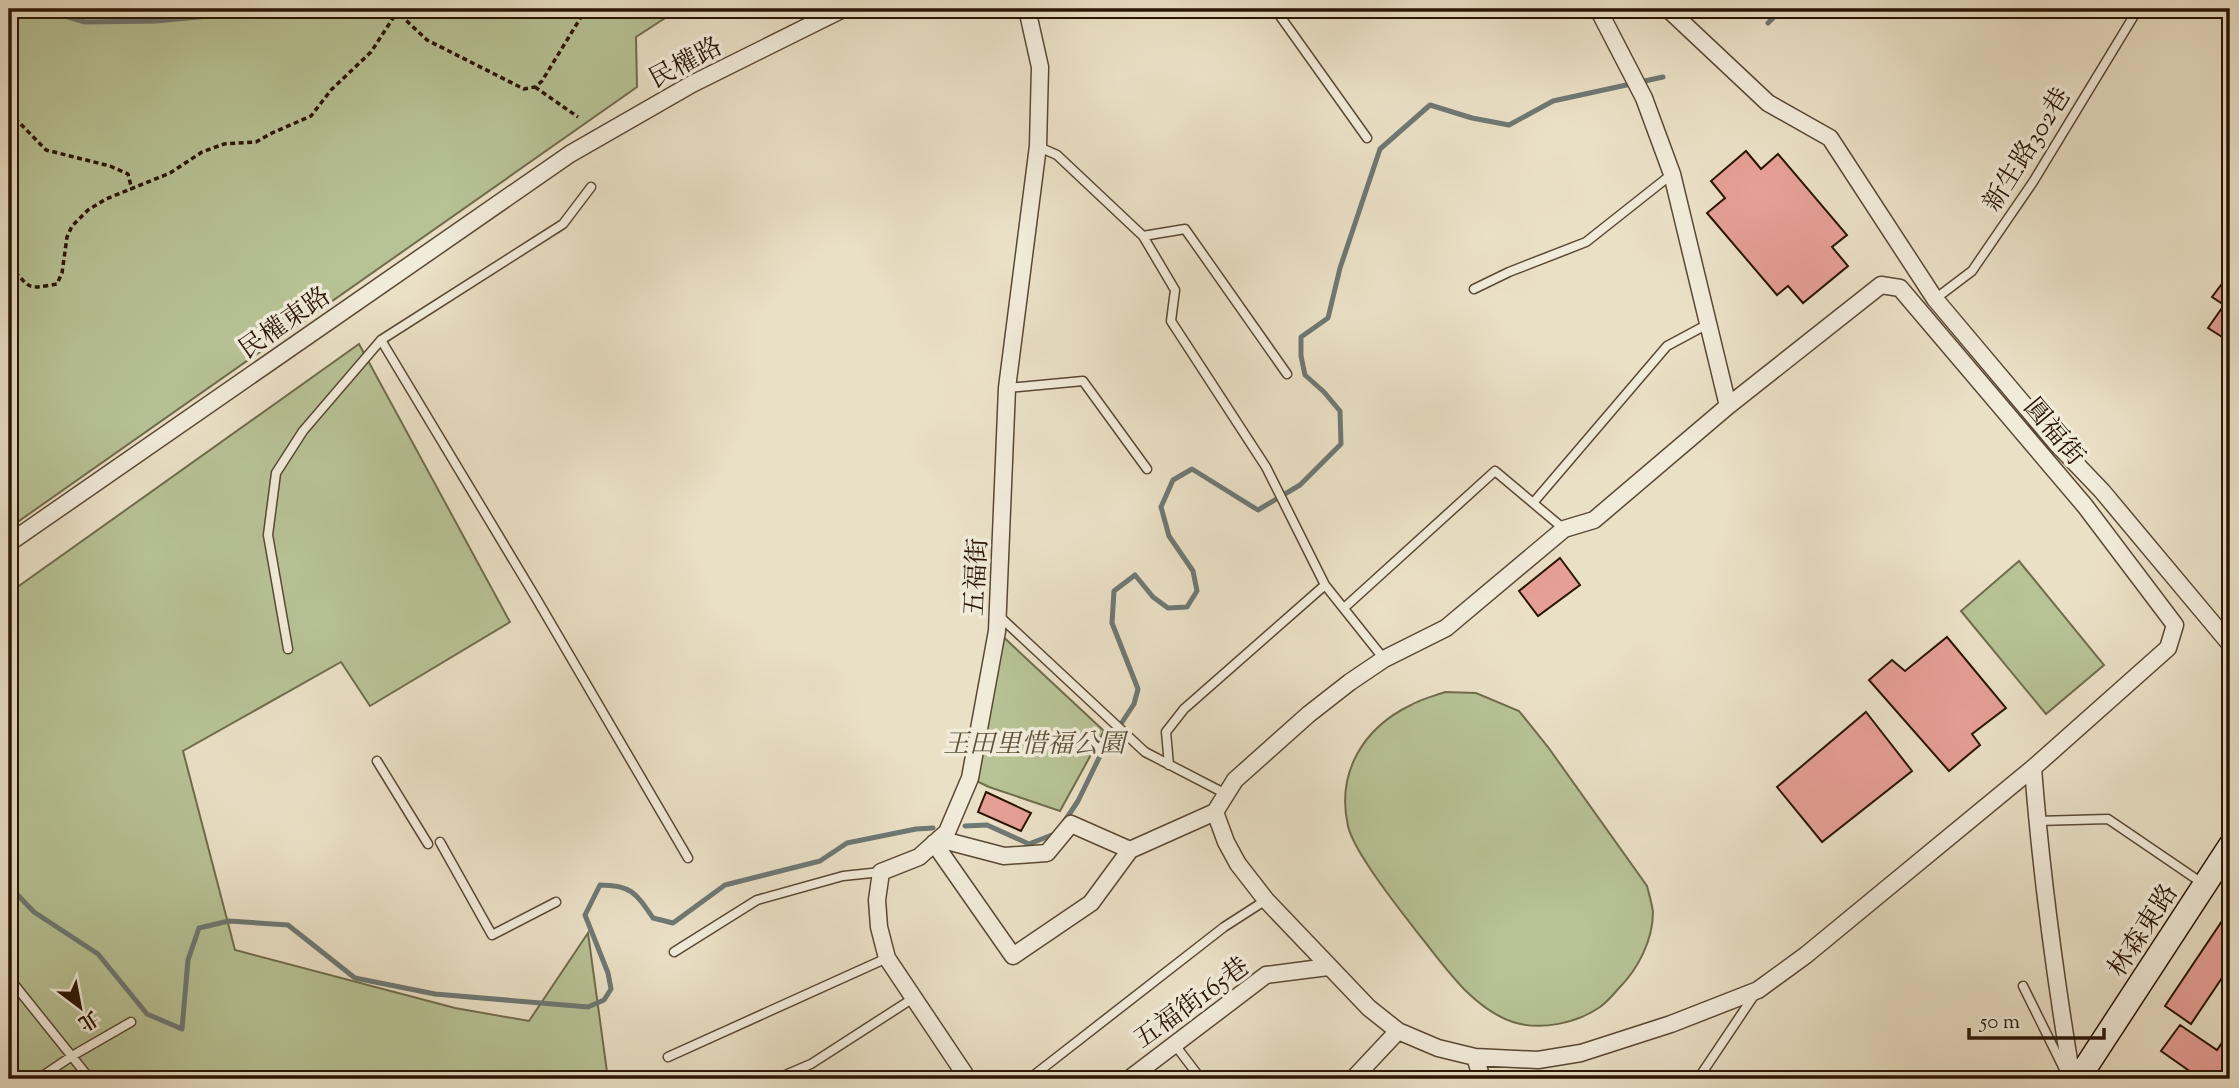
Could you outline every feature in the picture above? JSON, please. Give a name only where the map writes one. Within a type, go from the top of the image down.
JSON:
[{"type":"main road","name":"林森東路","points":[[2078,1079],[2230,846]]},
{"type":"street","name":"民權路","points":[[588,143],[692,84],[844,9]]},
{"type":"street","name":"五福街","points":[[881,872],[919,857],[947,832],[970,778],[997,631],[1007,388],[1038,146],[1040,67],[1027,9]]},
{"type":"street","points":[[937,841],[1013,957],[1091,903],[1130,850],[1215,812],[1235,780],[1309,714],[1384,659],[1446,628],[1564,529],[1594,520],[1728,406],[1672,174],[1644,98],[1598,9]]},
{"type":"street","name":"圓福街","points":[[1668,9],[1768,103],[1830,138],[1935,299],[2058,445],[2102,491],[2230,644]]},
{"type":"street","name":"民權東路","points":[[9,543],[488,209],[588,143]]},
{"type":"street","name":"圓福街","points":[[1728,406],[1881,285],[1900,288],[1977,377],[2085,506],[2175,625],[2168,648],[2033,768]]},
{"type":"street","points":[[2033,768],[2055,978],[2070,1079]]},
{"type":"street","points":[[1215,812],[1238,864],[1266,900],[1369,1008],[1398,1031],[1438,1048],[1475,1057],[1538,1060],[1581,1053],[1671,1024],[1758,990],[1806,955],[2033,768]]},
{"type":"street","points":[[937,841],[1004,856],[1047,853],[1071,824],[1130,850]]},
{"type":"street","points":[[881,872],[877,900],[879,927],[887,958],[968,1079]]},
{"type":"street","name":"五福街165巷","points":[[1129,1079],[1266,975],[1328,967]]},
{"type":"street","points":[[1353,1079],[1398,1031]]},
{"type":"street","points":[[1475,1057],[1482,1079]]},
{"type":"lane","points":[[1275,9],[1367,138]]},
{"type":"lane","name":"新生路302巷","points":[[1935,299],[1972,271],[2033,182],[2138,9]]},
{"type":"lane","points":[[1038,146],[1057,155],[1143,236],[1175,290],[1171,321],[1266,467],[1325,585],[1384,659]]},
{"type":"lane","points":[[1474,289],[1509,272],[1586,242],[1672,174]]},
{"type":"lane","points":[[288,649],[268,535],[276,473],[303,431],[381,340],[563,224],[591,187]]},
{"type":"lane","points":[[1143,236],[1185,229],[1287,374]]},
{"type":"lane","points":[[1533,503],[1667,345],[1708,324]]},
{"type":"lane","points":[[381,340],[688,858]]},
{"type":"lane","points":[[1007,388],[1083,381],[1147,469]]},
{"type":"lane","points":[[1344,608],[1495,471],[1564,529]]},
{"type":"lane","points":[[1169,765],[1166,732],[1184,709],[1325,585]]},
{"type":"lane","points":[[998,615],[1145,752],[1226,794]]},
{"type":"lane","points":[[377,761],[428,844]]},
{"type":"lane","points":[[2037,821],[2108,819],[2205,884]]},
{"type":"lane","points":[[440,842],[492,935],[556,902]]},
{"type":"lane","points":[[674,952],[757,900],[843,876],[881,872]]},
{"type":"lane","points":[[1029,1079],[1224,927],[1266,900]]},
{"type":"lane","points":[[668,1057],[887,958]]},
{"type":"lane","points":[[9,978],[90,1079]]},
{"type":"lane","points":[[2023,986],[2070,1079]]},
{"type":"lane","points":[[1698,1079],[1758,990]]},
{"type":"lane","points":[[776,1079],[811,1064],[915,997]]},
{"type":"lane","points":[[38,1079],[131,1022]]},
{"type":"lane","points":[[1175,1045],[1201,1079]]},
{"type":"path","points":[[303,9],[323,15],[353,9]]},
{"type":"path","points":[[9,266],[33,288],[57,284],[62,274],[67,237],[72,226],[88,209],[170,173],[202,152],[224,144],[256,142],[311,117],[331,90],[371,52],[395,11],[427,40],[524,89],[535,87],[542,80],[586,9]]},
{"type":"path","points":[[535,87],[578,117]]},
{"type":"path","points":[[9,112],[46,150],[110,166],[128,174],[132,190]]},
{"type":"green space","points":[[9,9],[679,9],[636,37],[637,87],[9,528]]},
{"type":"green space","points":[[359,344],[510,622],[370,706],[341,662],[183,751],[235,950],[455,1008],[529,1021],[588,933],[608,1079],[9,1079],[9,593]]},
{"type":"green space","points":[[2019,561],[2104,665],[2046,714],[1961,611]]},
{"type":"green space","name":"王田里惜福公園","points":[[997,631],[1104,731],[1060,811],[970,778]]},
{"type":"green space","points":[[1445,692],[1476,693],[1519,711],[1548,747],[1647,886],[1653,912],[1643,953],[1626,980],[1610,998],[1591,1013],[1558,1024],[1535,1026],[1513,1022],[1485,1008],[1440,962],[1369,867],[1352,838],[1345,807],[1346,788],[1357,754],[1379,726],[1394,715],[1419,701]]},
{"type":"building","points":[[1746,151],[1761,169],[1778,154],[1847,235],[1832,247],[1848,266],[1803,303],[1788,286],[1777,295],[1707,213],[1725,198],[1711,181]]},
{"type":"building","points":[[2230,273],[2230,342],[2208,328],[2224,305],[2212,297]]},
{"type":"building","points":[[1560,558],[1580,585],[1538,616],[1519,591]]},
{"type":"building","points":[[1947,637],[2006,708],[1972,734],[1980,745],[1949,771],[1869,680],[1892,660],[1905,671]]},
{"type":"building","points":[[1866,712],[1912,771],[1822,842],[1777,787]]},
{"type":"building","points":[[986,792],[1031,813],[1021,831],[978,812]]},
{"type":"building","points":[[2230,909],[2230,966],[2191,1024],[2165,1006]]},
{"type":"building","points":[[2180,1025],[2217,1050],[2230,1031],[2230,1079],[2201,1079],[2161,1051]]},
{"type":"waterway","points":[[41,9],[85,22],[156,21],[230,14],[239,9]]},
{"type":"waterway","points":[[1768,23],[1782,9]]},
{"type":"waterway","points":[[1064,822],[1078,801],[1100,756],[1134,704],[1138,689],[1112,623],[1114,591],[1135,575],[1153,597],[1168,608],[1187,607],[1197,591],[1193,571],[1169,536],[1161,507],[1173,480],[1192,469],[1258,510],[1300,485],[1341,444],[1340,411],[1305,375],[1301,337],[1328,318],[1340,268],[1380,149],[1430,105],[1472,118],[1509,125],[1553,101],[1663,77]]},
{"type":"waterway","points":[[965,826],[987,825],[1029,844],[1057,833]]},
{"type":"waterway","points":[[9,886],[34,912],[98,954],[147,1014],[182,1029],[188,960],[199,928],[229,921],[288,925],[355,978],[435,994],[588,1007],[604,1000],[611,989],[608,973],[585,915],[600,885],[619,887],[632,892],[653,918],[673,923],[725,885],[820,861],[847,843],[933,828]]}]
